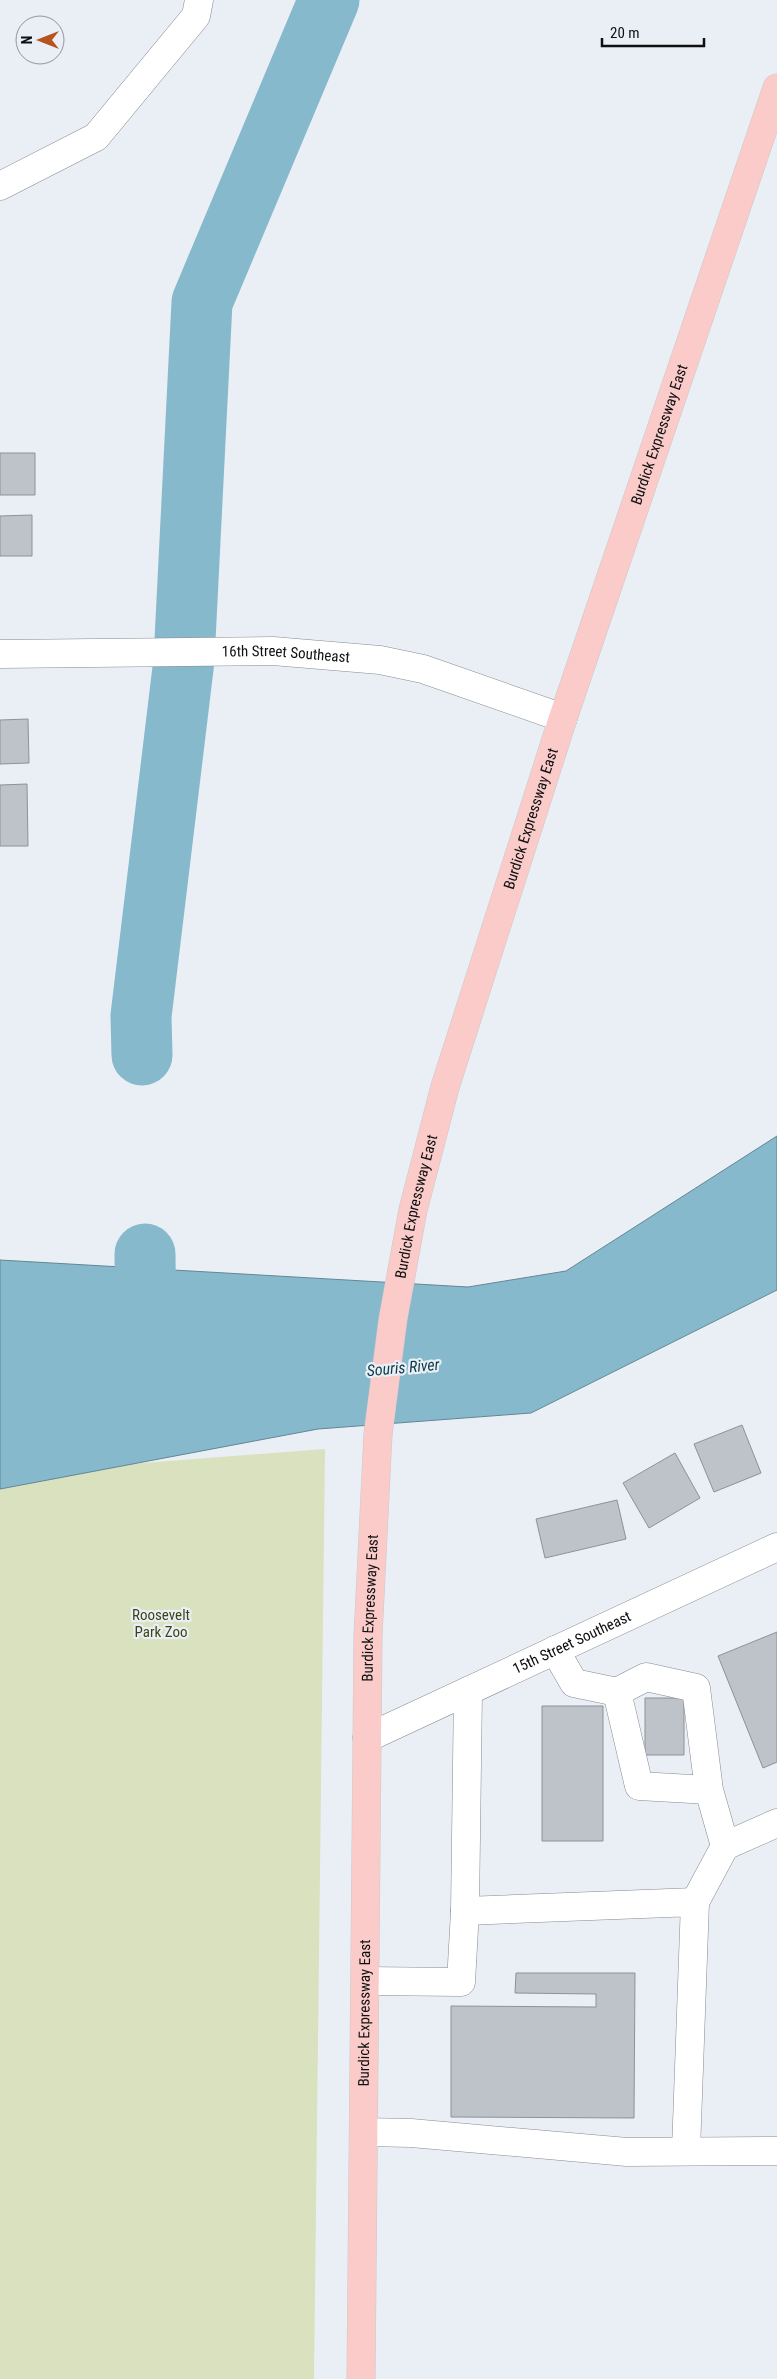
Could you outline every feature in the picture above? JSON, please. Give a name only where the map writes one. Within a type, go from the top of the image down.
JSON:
[{"type":"main road","name":"Burdick Expressway East","points":[[361,2379],[367,1738],[371,1532],[378,1434],[394,1319],[413,1210],[445,1087],[563,718],[777,88]]},
{"type":"street","points":[[0,186],[96,137],[196,16],[200,0]]},
{"type":"street","name":"16th Street Southeast","points":[[0,654],[273,651],[380,660],[423,669],[563,718]]},
{"type":"street","name":"15th Street Southeast","points":[[367,1738],[777,1547]]},
{"type":"street","points":[[555,1650],[574,1683],[617,1692],[646,1677],[696,1688],[709,1790],[725,1846]]},
{"type":"street","points":[[366,1981],[461,1982],[465,1911],[468,1691]]},
{"type":"street","points":[[617,1692],[639,1786],[709,1790]]},
{"type":"street","points":[[686,2152],[695,1902],[725,1846],[777,1823]]},
{"type":"street","points":[[465,1911],[695,1902]]},
{"type":"street","points":[[364,2132],[411,2133],[627,2152],[777,2151]]},
{"type":"green space","name":"Roosevelt Park Zoo","points":[[325,1449],[314,2379],[0,2379],[0,1474]]},
{"type":"water","name":"Souris River","points":[[777,1136],[777,1290],[531,1413],[318,1429],[0,1489],[0,1260],[468,1287],[566,1271]]},
{"type":"building","points":[[0,453],[35,453],[35,495],[0,495]]},
{"type":"building","points":[[32,515],[32,556],[0,556],[0,516]]},
{"type":"building","points":[[28,719],[29,763],[0,764],[0,720]]},
{"type":"building","points":[[27,784],[28,846],[0,846],[0,785]]},
{"type":"building","points":[[742,1425],[761,1473],[714,1492],[694,1444]]},
{"type":"building","points":[[675,1453],[700,1498],[649,1528],[623,1483]]},
{"type":"building","points":[[617,1500],[626,1539],[545,1558],[536,1519]]},
{"type":"building","points":[[777,1632],[777,1762],[763,1768],[718,1656]]},
{"type":"building","points":[[645,1698],[684,1698],[684,1755],[645,1755]]},
{"type":"building","points":[[542,1706],[603,1706],[603,1841],[542,1841]]},
{"type":"building","points":[[516,1973],[635,1973],[634,2118],[451,2117],[451,2006],[596,2007],[596,1994],[515,1993]]},
{"type":"waterway","points":[[142,1055],[141,1016],[184,660],[202,302],[329,0]]},
{"type":"waterway","points":[[145,1254],[146,1352]]}]
